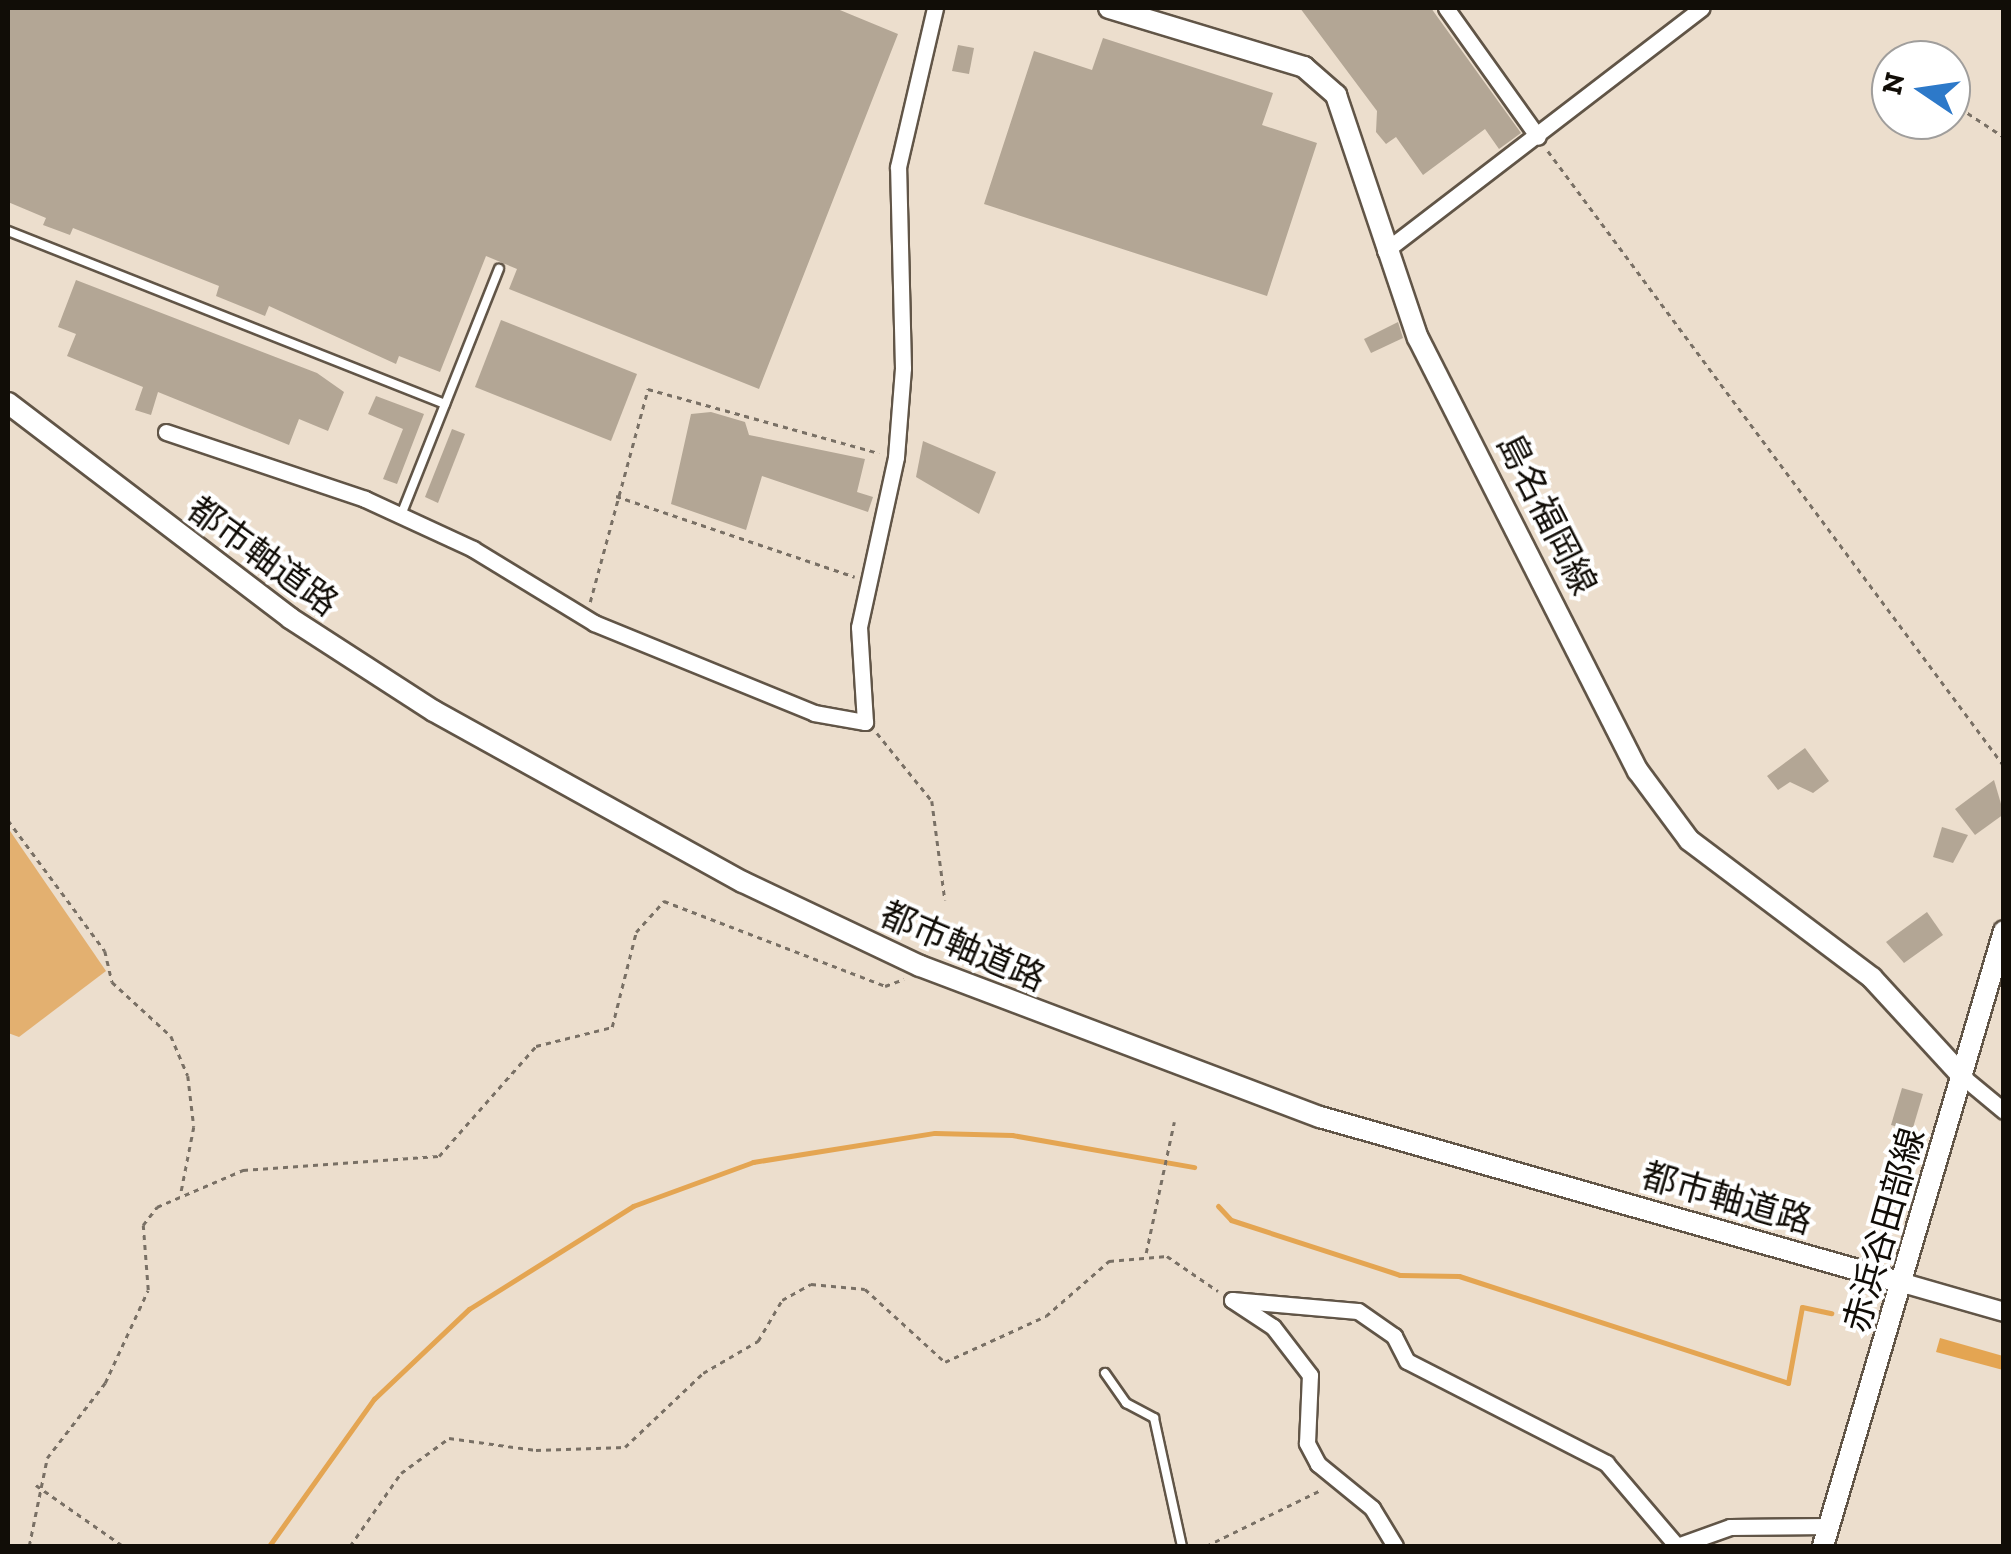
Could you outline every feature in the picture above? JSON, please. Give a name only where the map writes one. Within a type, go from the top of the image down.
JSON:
[{"type":"main road","name":"島名福岡線","points":[[1109,8],[1135,12],[1304,67],[1326,83],[1346,111],[1385,251],[1418,338],[1638,771],[1689,840],[1872,978],[1962,1076]]},
{"type":"main road","name":"都市軸道路","points":[[8,403],[290,618],[434,712],[743,882],[920,966],[1320,1117],[1903,1283]]},
{"type":"main road","name":"赤浜谷田部線","points":[[1826,1536],[2004,931]]},
{"type":"street","points":[[166,432],[401,514],[587,619],[814,713],[865,722],[857,675],[864,580],[896,457],[906,298],[898,167],[935,8]]},
{"type":"street","points":[[1446,8],[1538,137]]},
{"type":"street","points":[[1385,251],[1702,8]]},
{"type":"street","points":[[1962,1076],[2004,1111]]},
{"type":"street","name":"都市軸道路","points":[[1903,1283],[2004,1312]]},
{"type":"street","points":[[1232,1300],[1273,1327],[1310,1375],[1307,1443],[1338,1484],[1372,1508],[1395,1546]]},
{"type":"street","points":[[1232,1300],[1358,1311],[1394,1336],[1406,1362],[1606,1463],[1677,1546],[1730,1527],[1826,1536]]},
{"type":"lane","points":[[8,231],[445,404]]},
{"type":"lane","points":[[401,514],[499,269]]},
{"type":"lane","points":[[1105,1373],[1126,1403],[1154,1418],[1182,1546]]},
{"type":"path","points":[[1971,115],[2004,137]]},
{"type":"path","points":[[1538,137],[2004,766]]},
{"type":"path","points":[[587,619],[638,412],[654,388],[896,457]]},
{"type":"path","points":[[615,496],[864,580]]},
{"type":"path","points":[[865,722],[932,801],[945,900]]},
{"type":"path","points":[[8,820],[105,951],[112,982],[171,1036],[194,1127],[180,1195]]},
{"type":"path","points":[[28,1546],[35,1484],[106,1383],[148,1290],[143,1225],[180,1195],[243,1170],[439,1156],[536,1046],[612,1027],[636,932],[664,901],[885,986],[906,976]]},
{"type":"path","points":[[1146,1254],[1174,1122]]},
{"type":"path","points":[[350,1546],[401,1472],[449,1438],[536,1450],[625,1447],[703,1373],[758,1342],[782,1300],[811,1284],[865,1289],[944,1362],[1046,1316],[1109,1261],[1146,1254],[1188,1267],[1232,1300]]},
{"type":"path","points":[[35,1484],[123,1546]]},
{"type":"path","points":[[1206,1546],[1276,1506],[1338,1484]]},
{"type":"path","points":[[518,1546],[532,1546]]},
{"type":"shaded area","points":[[8,828],[106,971],[19,1037],[8,1033]]},
{"type":"shaded area","points":[[1940,1338],[2003,1356],[2003,1370],[1936,1352]]},
{"type":"building","points":[[8,8],[835,8],[898,34],[759,389],[509,289],[517,269],[486,256],[440,372],[399,356],[396,364],[269,306],[265,316],[216,296],[219,286],[73,228],[70,235],[43,225],[46,218],[8,202]]},
{"type":"building","points":[[1300,8],[1431,8],[1521,133],[1499,149],[1485,129],[1423,175],[1396,137],[1386,144],[1376,132],[1377,111]]},
{"type":"building","points":[[1103,38],[1273,93],[1262,125],[1317,143],[1267,296],[984,204],[1034,51],[1092,70]]},
{"type":"building","points":[[958,45],[974,48],[969,74],[952,71]]},
{"type":"building","points":[[76,280],[317,373],[344,392],[328,431],[299,419],[289,445],[158,392],[151,415],[135,410],[143,387],[67,356],[76,334],[58,327]]},
{"type":"building","points":[[501,320],[637,374],[611,441],[475,387]]},
{"type":"building","points":[[1398,322],[1403,338],[1371,353],[1364,339]]},
{"type":"building","points":[[376,396],[424,414],[397,484],[383,479],[403,429],[368,414]]},
{"type":"building","points":[[711,412],[745,422],[749,435],[865,459],[857,492],[873,497],[868,512],[762,476],[746,530],[671,504],[691,414]]},
{"type":"building","points":[[452,429],[465,434],[438,503],[425,497]]},
{"type":"building","points":[[923,441],[996,472],[979,514],[916,477]]},
{"type":"building","points":[[1805,748],[1829,781],[1813,793],[1790,782],[1778,790],[1767,776]]},
{"type":"building","points":[[1994,780],[2004,814],[1975,835],[1955,809]]},
{"type":"building","points":[[1942,827],[1968,835],[1953,863],[1933,857]]},
{"type":"building","points":[[1927,912],[1943,935],[1904,963],[1886,942]]},
{"type":"building","points":[[1902,1088],[1923,1094],[1912,1131],[1891,1125]]},
{"type":"waterway","points":[[269,1546],[374,1399],[469,1309],[633,1206],[753,1162],[935,1133],[1012,1135],[1194,1167]]},
{"type":"waterway","points":[[1218,1206],[1231,1220],[1400,1275],[1459,1276],[1788,1383],[1802,1307],[1831,1313]]}]
